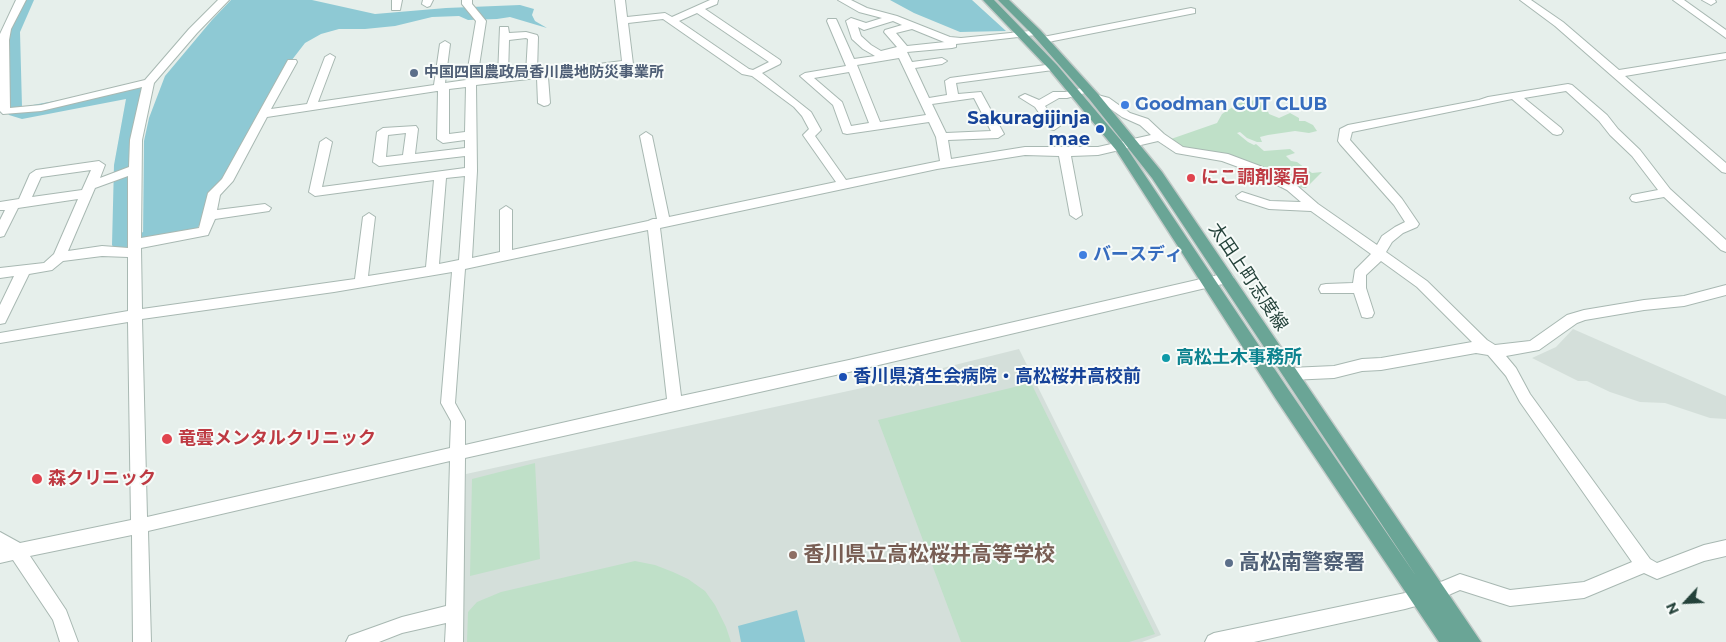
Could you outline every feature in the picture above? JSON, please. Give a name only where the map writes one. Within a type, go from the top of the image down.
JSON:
[{"type":"main road","name":"太田上町志度線","points":[[988,0],[1034,35],[1053,67],[1086,93]]},
{"type":"main road","name":"太田上町志度線","points":[[1004,0],[1086,93],[1126,145],[1208,282],[1450,642]]},
{"type":"main road","name":"太田上町志度線","points":[[1126,145],[1157,175],[1471,642]]},
{"type":"main road","points":[[1282,394],[1300,390]]},
{"type":"street","points":[[21,0],[6,30],[4,40],[3,107],[7,112],[22,112],[109,93],[149,82]]},
{"type":"street","points":[[142,642],[134,316],[135,245],[131,170],[149,82],[194,30],[224,0]]},
{"type":"street","points":[[264,114],[442,87],[628,64],[620,0]]},
{"type":"street","points":[[843,0],[863,10],[893,18],[948,40],[962,41],[1034,35],[1192,11]]},
{"type":"street","points":[[1525,0],[1559,24],[1726,169]]},
{"type":"street","points":[[1678,0],[1726,36]]},
{"type":"street","points":[[454,642],[459,453],[458,421],[448,403],[471,171],[471,84],[481,21],[467,2]]},
{"type":"street","points":[[674,20],[714,2]]},
{"type":"street","points":[[698,9],[776,62],[755,73]]},
{"type":"street","points":[[623,21],[665,16],[674,20],[746,72],[755,73],[807,114],[815,130],[809,135],[843,184]]},
{"type":"street","points":[[838,36],[860,23],[864,27],[893,18]]},
{"type":"street","points":[[832,21],[876,126]]},
{"type":"street","points":[[902,46],[885,33],[912,26]]},
{"type":"street","points":[[853,27],[867,47],[880,54],[897,50],[958,45],[962,41]]},
{"type":"street","points":[[503,80],[504,33],[526,34],[533,37],[537,76],[544,103]]},
{"type":"street","points":[[445,44],[442,87],[444,139],[471,135]]},
{"type":"street","points":[[838,104],[804,76],[826,73],[903,54],[931,118],[942,138],[946,163]]},
{"type":"street","points":[[1616,74],[1726,56]]},
{"type":"street","points":[[311,107],[330,57]]},
{"type":"street","points":[[909,66],[942,61]]},
{"type":"street","points":[[59,257],[204,232],[210,215],[214,193],[227,182],[292,62]]},
{"type":"street","points":[[954,98],[950,81],[1053,67]]},
{"type":"street","points":[[826,73],[846,130],[931,118]]},
{"type":"street","points":[[1367,313],[1358,288],[1360,272],[1374,261],[1378,251],[1387,239],[1399,230],[1413,224],[1398,202],[1344,140],[1344,132],[1348,129],[1514,95],[1568,87],[1636,153],[1666,192],[1726,247]]},
{"type":"street","points":[[1038,105],[1057,94],[1086,93],[1105,100],[1126,115],[1144,122],[1160,137],[1180,150],[1224,157],[1256,169],[1291,187],[1314,207],[1422,284],[1482,344],[1493,351],[1511,372],[1525,398],[1644,565],[1657,572],[1704,553],[1726,548]]},
{"type":"street","points":[[924,102],[977,94],[998,134],[942,138]]},
{"type":"street","points":[[1514,95],[1557,132]]},
{"type":"street","points":[[1025,97],[1038,105],[1054,126]]},
{"type":"street","points":[[646,136],[658,222],[675,404]]},
{"type":"street","points":[[0,338],[196,305],[293,294],[462,265],[658,222],[946,163],[1025,151],[1084,152],[1160,137]]},
{"type":"street","points":[[326,142],[315,192],[471,171]]},
{"type":"street","points":[[409,158],[471,151]]},
{"type":"street","points":[[1064,152],[1076,215]]},
{"type":"street","points":[[0,233],[36,174],[99,165],[59,257],[47,267],[0,273]]},
{"type":"street","points":[[0,206],[89,190],[131,170]]},
{"type":"street","points":[[432,269],[440,175]]},
{"type":"street","points":[[1636,198],[1666,192]]},
{"type":"street","points":[[1242,196],[1269,205],[1314,207]]},
{"type":"street","points":[[210,215],[265,208]]},
{"type":"street","points":[[506,210],[506,255]]},
{"type":"street","points":[[361,282],[369,217]]},
{"type":"street","points":[[0,318],[24,270]]},
{"type":"street","points":[[0,555],[139,526],[854,365],[1227,278]]},
{"type":"street","points":[[1326,289],[1358,288]]},
{"type":"street","points":[[1290,374],[1334,372],[1362,365],[1381,364],[1476,347],[1493,351],[1516,350],[1534,346],[1572,319],[1584,315],[1644,305],[1684,301],[1726,290]]},
{"type":"street","points":[[0,539],[17,551],[60,616],[69,642]]},
{"type":"street","points":[[1214,642],[1420,597],[1460,582],[1510,598],[1584,590],[1644,565]]},
{"type":"street","points":[[356,642],[402,625],[454,613]]},
{"type":"shaded area","points":[[1573,329],[1726,396],[1726,419],[1710,418],[1665,403],[1640,402],[1610,392],[1587,381],[1578,381],[1532,358],[1556,347]]},
{"type":"shaded area","name":"香川県立高松桜井高等学校","points":[[1019,349],[1161,635],[1142,642],[462,642],[466,474],[862,388]]},
{"type":"green space","points":[[1255,100],[1265,104],[1269,114],[1279,118],[1290,113],[1299,118],[1299,121],[1305,121],[1313,125],[1317,131],[1309,133],[1295,131],[1268,135],[1260,137],[1262,142],[1247,138],[1240,132],[1237,133],[1264,151],[1290,149],[1295,153],[1286,156],[1291,161],[1297,162],[1312,173],[1322,172],[1306,188],[1295,187],[1180,146],[1171,139],[1217,123],[1222,114],[1239,103]]},
{"type":"green space","points":[[1031,383],[1155,634],[1129,642],[961,642],[878,420]]},
{"type":"green space","points":[[535,463],[540,559],[470,576],[472,479]]},
{"type":"green space","points":[[635,561],[655,565],[673,572],[688,579],[705,591],[715,605],[731,642],[467,642],[468,612],[477,602],[501,592]]},
{"type":"water","points":[[231,0],[312,0],[375,14],[446,8],[520,5],[534,9],[532,15],[535,21],[547,28],[510,17],[468,20],[459,16],[432,17],[395,26],[339,29],[321,34],[305,43],[288,65],[197,229],[143,240],[144,141],[149,118],[165,76]]},
{"type":"water","points":[[890,0],[972,0],[1006,31],[960,32],[914,13]]},
{"type":"water","points":[[797,610],[805,642],[741,642],[738,626]]},
{"type":"waterway","points":[[26,0],[12,32],[13,108],[15,111],[22,113],[33,112],[136,91],[124,165],[122,245],[147,238]]},
{"type":"place","name":"中国四国農政局香川農地防災事業所","points":[[414,73]]},
{"type":"place","name":"Goodman CUT CLUB","points":[[1125,105]]},
{"type":"place","name":"Sakuragijinja mae","points":[[1100,129]]},
{"type":"place","name":"にこ調剤薬局","points":[[1191,178]]},
{"type":"place","name":"バースディ","points":[[1083,255]]},
{"type":"place","name":"高松土木事務所","points":[[1166,358]]},
{"type":"place","name":"香川県済生会病院・高松桜井高校前","points":[[843,377]]},
{"type":"place","name":"竜雲メンタルクリニック","points":[[167,439]]},
{"type":"place","name":"森クリニック","points":[[37,479]]},
{"type":"place","name":"香川県立高松桜井高等学校","points":[[793,555]]},
{"type":"place","name":"高松南警察署","points":[[1229,563]]}]
